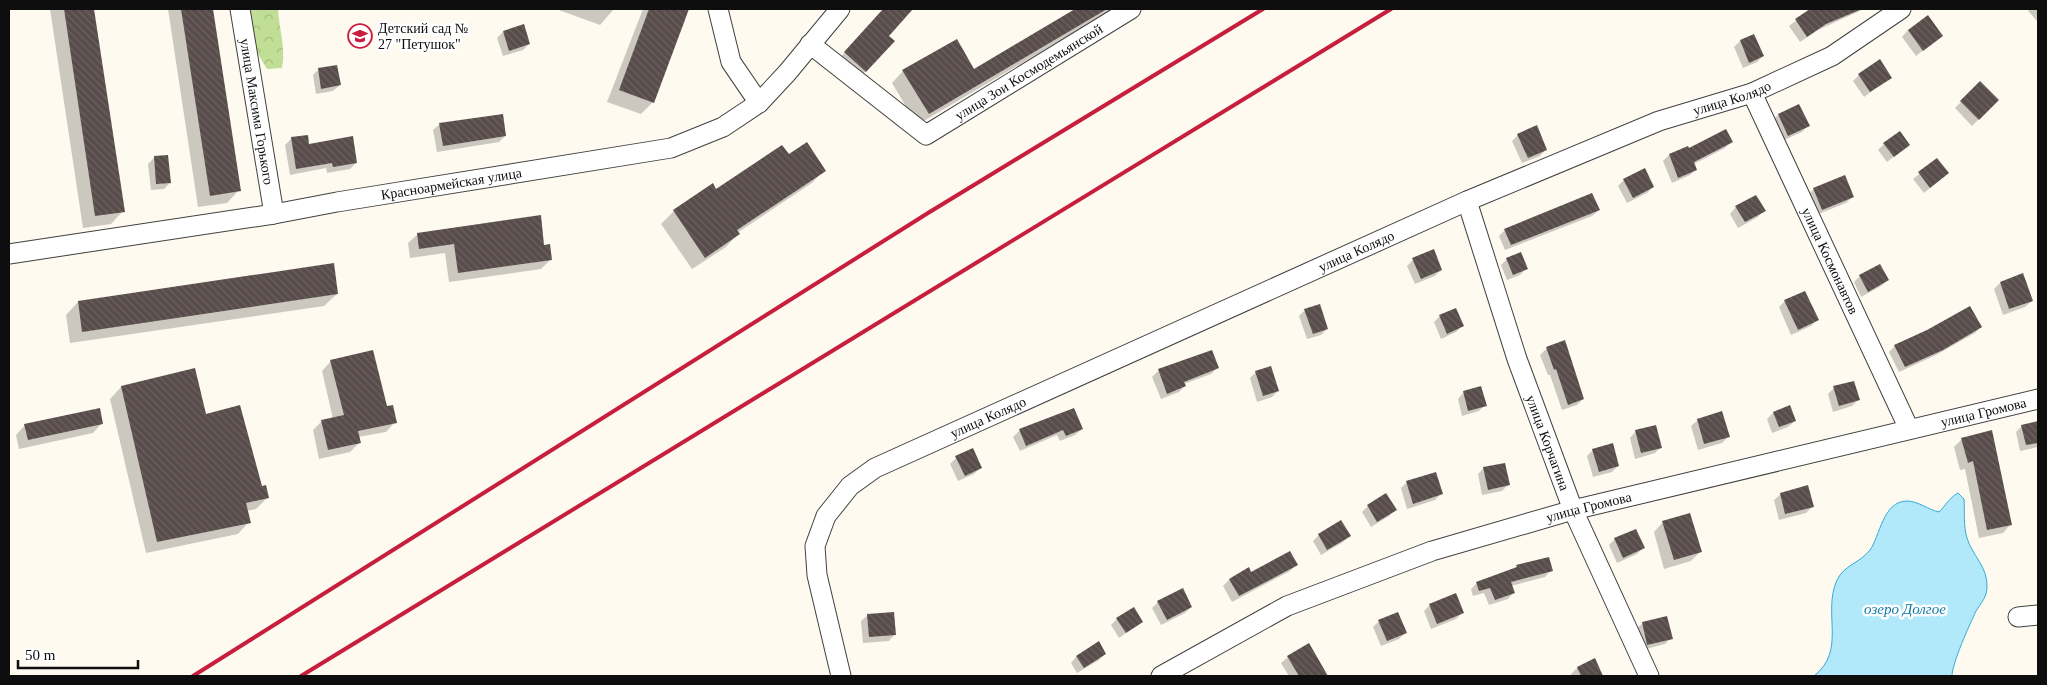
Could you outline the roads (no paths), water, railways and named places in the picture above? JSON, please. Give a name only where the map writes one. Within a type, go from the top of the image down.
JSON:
[{"type":"street","name":"улица Максима Горького","points":[[240,9],[274,214]]},
{"type":"street","points":[[718,9],[730,62],[760,103]]},
{"type":"street","name":"Красноармейская улица","points":[[9,254],[197,224],[274,214],[337,202],[671,148],[723,127],[760,103],[788,73],[840,9]]},
{"type":"street","name":"улица Зои Космодемьянской","points":[[810,44],[926,135],[1131,9]]},
{"type":"street","name":"улица Колядо","points":[[841,676],[817,574],[815,546],[826,516],[850,486],[875,468],[1467,201],[1659,121],[1752,93],[1832,56],[1901,9]]},
{"type":"street","name":"улица Космонавтов","points":[[1752,93],[1908,429]]},
{"type":"street","name":"улица Корчагина","points":[[1467,201],[1517,359],[1573,510],[1649,676]]},
{"type":"street","name":"улица Громова","points":[[1161,676],[1287,606],[1432,550],[1573,510],[2038,399]]},
{"type":"street","points":[[2018,617],[2038,615]]},
{"type":"water","name":"озеро Долгое","points":[[1958,493],[1964,499],[1967,538],[1985,573],[1987,591],[1962,644],[1952,676],[1814,676],[1824,666],[1832,643],[1832,605],[1837,580],[1848,567],[1870,550],[1887,513],[1892,507],[1907,501],[1915,502],[1939,512]]},
{"type":"railway","points":[[193,676],[928,213],[1263,9]]},
{"type":"railway","points":[[301,676],[1391,9]]},
{"type":"place","name":"Детский сад № 27 \"Петушок\"","points":[[360,36]]}]
